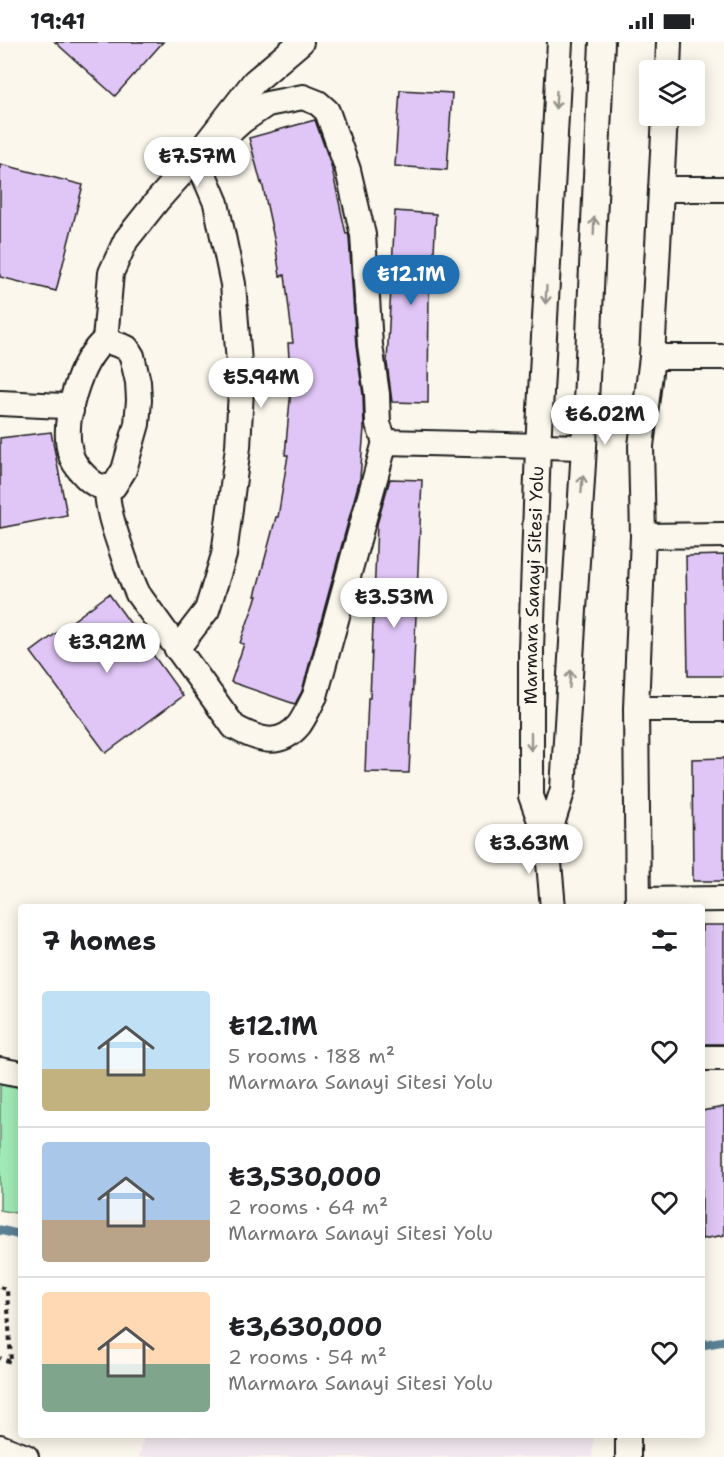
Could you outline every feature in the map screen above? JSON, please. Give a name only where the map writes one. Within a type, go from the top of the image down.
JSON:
[{"type":"street","points":[[105,340],[127,348],[132,356],[138,382],[139,400],[137,424],[124,470],[114,486],[107,488],[93,484],[79,470],[70,453],[68,429],[75,394],[84,367],[97,346],[105,340],[111,273],[126,240],[190,164],[254,82],[301,42]]},
{"type":"street","name":"Marmara Sanayi Sitesi Yolu","points":[[553,904],[548,840],[531,796],[531,649],[538,447],[560,42]]},
{"type":"street","name":"Marmara Sanayi Sitesi Yolu","points":[[548,840],[563,789],[584,447],[602,42]]},
{"type":"street","points":[[668,60],[669,42]]},
{"type":"street","points":[[107,488],[111,522],[138,594],[234,727],[253,738],[271,740],[283,738],[292,732],[300,724],[315,696],[385,442],[378,424],[363,235],[348,170],[327,111],[318,103],[303,97],[267,104],[196,156]]},
{"type":"street","points":[[664,126],[652,357],[641,446],[643,536],[636,709],[638,904],[724,899]]},
{"type":"street","points":[[177,649],[207,610],[224,555],[238,447],[241,390],[233,284],[216,203],[196,156]]},
{"type":"street","points":[[661,189],[724,189]]},
{"type":"street","points":[[652,357],[724,357]]},
{"type":"street","points":[[0,403],[63,406],[71,411]]},
{"type":"street","points":[[385,442],[584,447]]},
{"type":"street","points":[[643,536],[724,535]]},
{"type":"street","points":[[636,709],[724,709]]},
{"type":"street","points":[[705,1058],[724,1058]]},
{"type":"street","points":[[0,1070],[18,1073]]},
{"type":"street","points":[[628,1438],[628,1457]]},
{"type":"street","points":[[0,1447],[26,1457]]},
{"type":"path","points":[[0,1287],[8,1290],[11,1362],[0,1358]]},
{"type":"shaded area","points":[[144,1438],[594,1438],[592,1457],[139,1457]]},
{"type":"green space","points":[[0,1084],[18,1087],[18,1213],[0,1210]]},
{"type":"building","points":[[55,42],[163,42],[115,96]]},
{"type":"building","points":[[400,90],[452,93],[447,170],[395,166]]},
{"type":"building","points":[[315,120],[331,165],[346,234],[348,233],[349,237],[364,428],[360,478],[302,691],[295,704],[231,682],[244,644],[240,643],[257,596],[255,596],[276,517],[278,517],[288,455],[285,455],[291,389],[288,343],[293,343],[285,275],[280,276],[262,182],[249,138]]},
{"type":"building","points":[[0,164],[83,185],[56,291],[0,277]]},
{"type":"building","points":[[395,211],[436,214],[432,289],[429,289],[428,403],[392,402],[387,363]]},
{"type":"building","points":[[51,432],[67,515],[0,528],[0,438]]},
{"type":"building","points":[[390,479],[422,480],[409,773],[365,772],[377,524]]},
{"type":"building","points":[[724,555],[724,676],[688,676],[686,556]]},
{"type":"building","points":[[109,594],[183,696],[106,753],[31,652]]},
{"type":"building","points":[[724,758],[724,881],[693,881],[692,759]]},
{"type":"building","points":[[705,925],[724,925],[724,1044],[705,1044]]},
{"type":"building","points":[[724,1107],[724,1235],[705,1238],[705,1110]]},
{"type":"waterway","points":[[0,1230],[18,1234]]},
{"type":"waterway","points":[[705,1344],[724,1341]]}]
